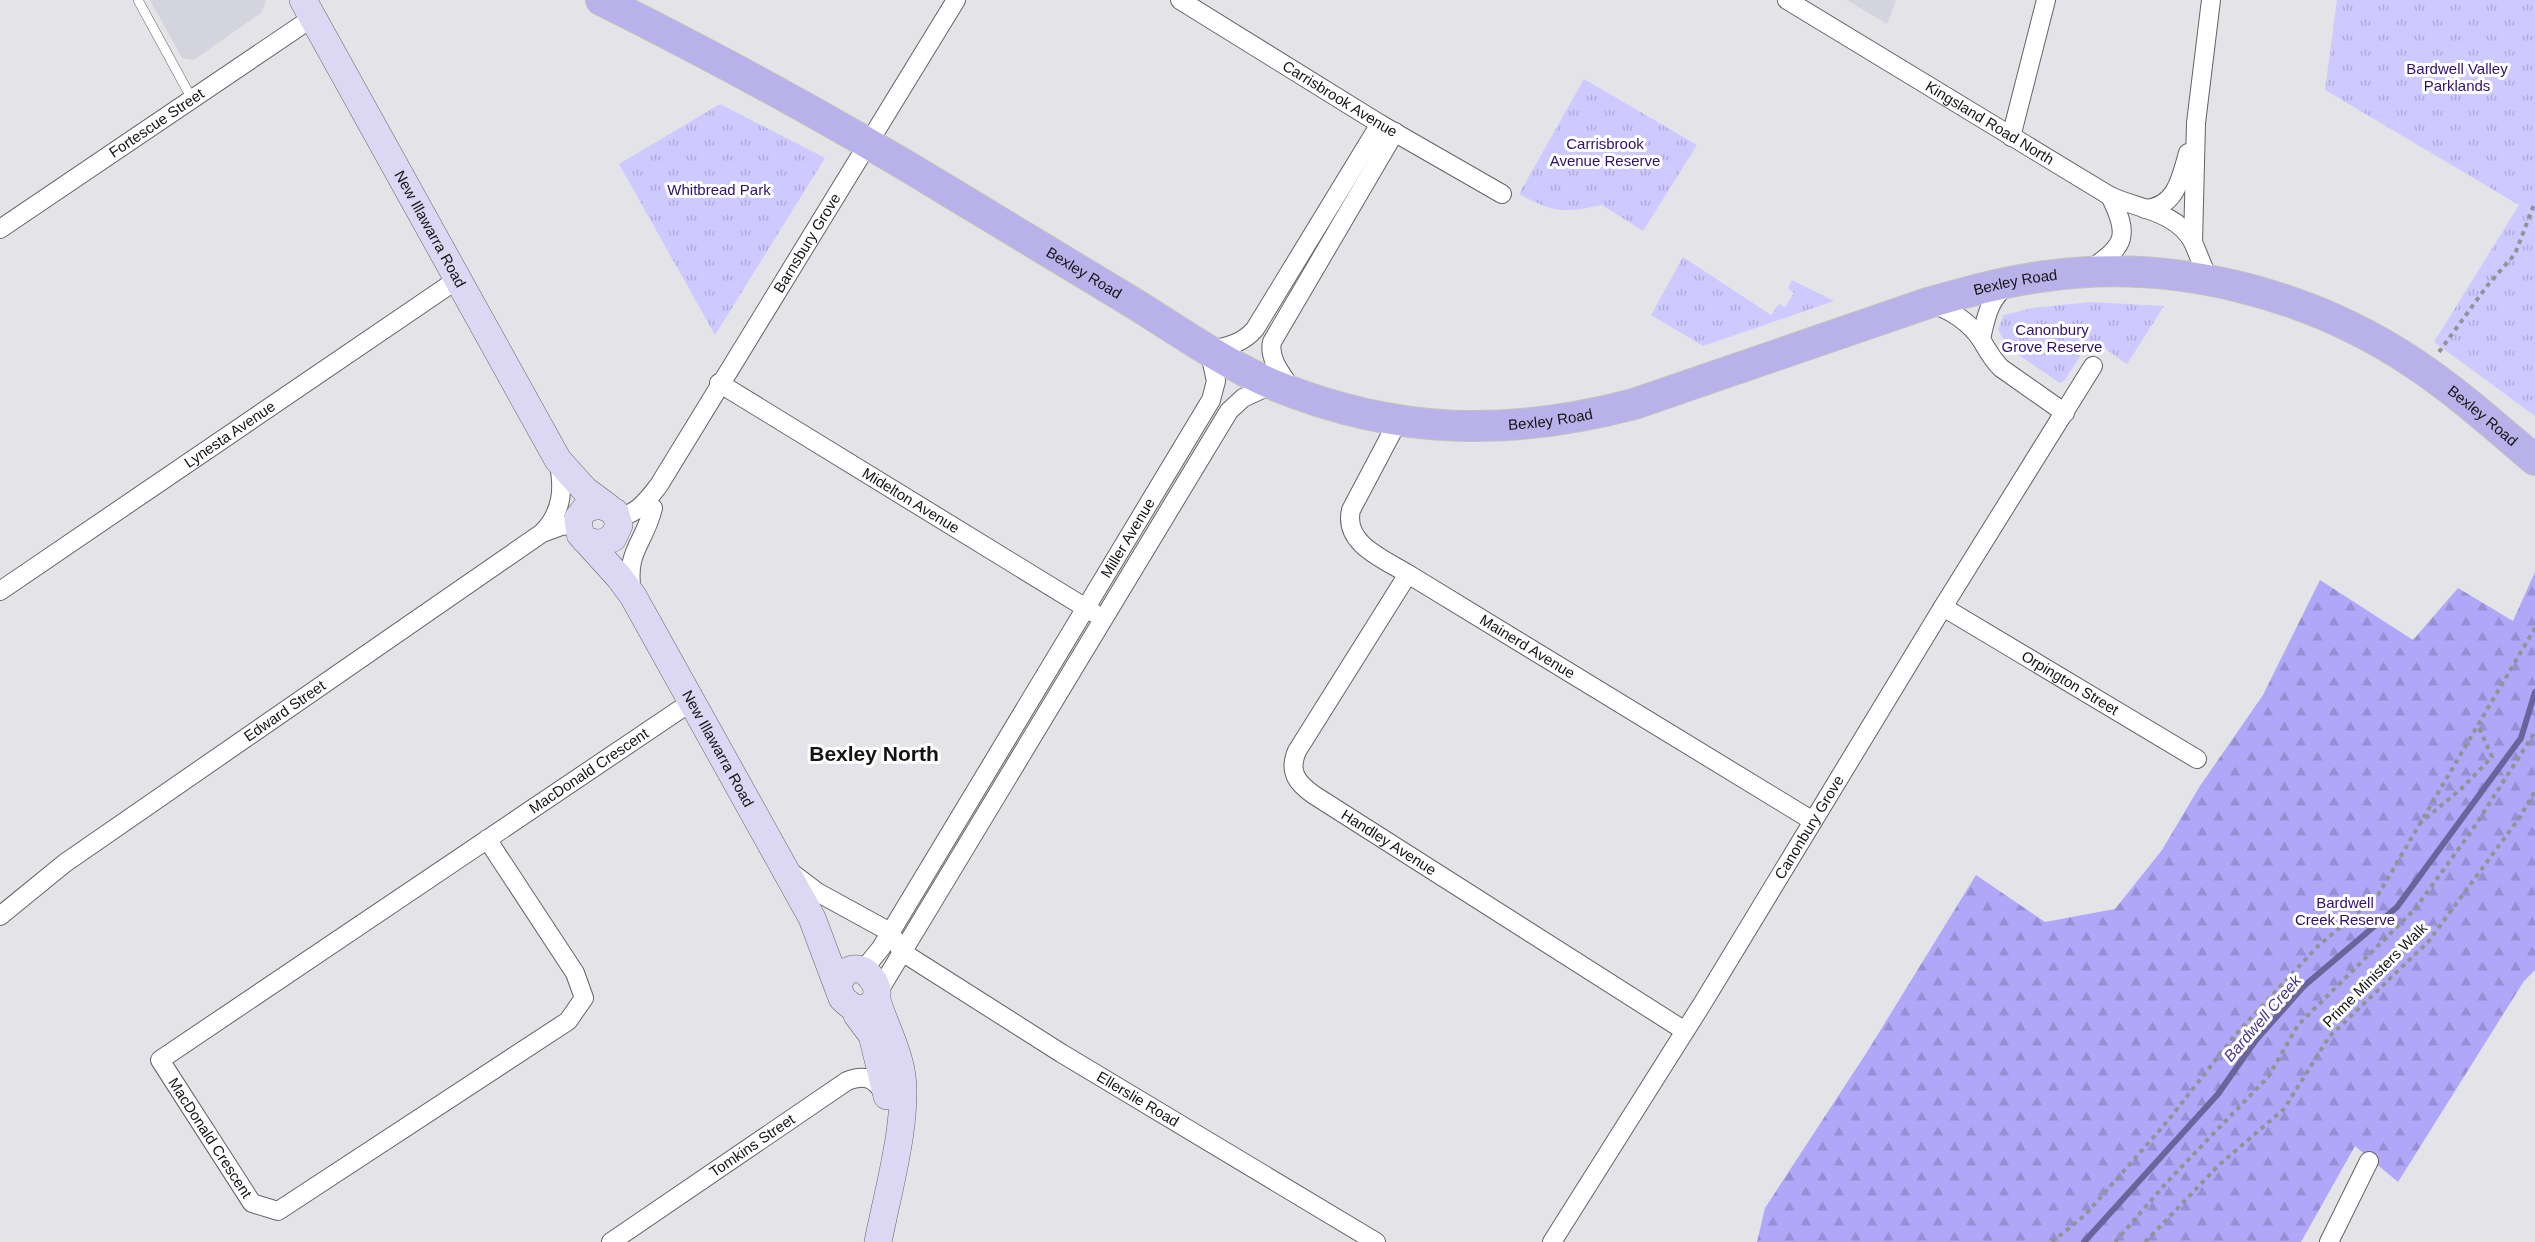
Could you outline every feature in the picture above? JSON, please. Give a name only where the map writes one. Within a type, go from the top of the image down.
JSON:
[{"type":"main road","name":"Bexley Road","points":[[601,0],[868,142],[1209,349],[1284,388],[1360,413],[1398,421],[1483,427],[1537,424],[1588,416],[1644,400],[1928,303],[2014,281],[2086,272],[2169,275],[2209,281],[2304,306],[2382,343],[2450,389],[2535,460]]},
{"type":"main road","name":"New Illawarra Road","points":[[307,9],[558,460],[581,526],[633,596],[818,930],[853,982],[872,1035],[889,1102],[887,1133],[867,1242]]},
{"type":"main road","name":"New Illawarra Road","points":[[558,460],[614,523],[633,596]]},
{"type":"main road","points":[[593,505],[614,523],[602,544],[591,543],[581,526],[583,510],[593,505]]},
{"type":"main road","points":[[853,982],[874,981],[876,996],[896,1049],[901,1071],[903,1103],[879,1242]]},
{"type":"street","name":"Barnsbury Grove","points":[[658,485],[653,508],[648,517],[636,529],[625,534],[614,523],[645,502],[658,485],[956,0]]},
{"type":"street","name":"Carrisbrook Avenue","points":[[1180,0],[1388,128],[1502,194]]},
{"type":"street","name":"Kingsland Road North","points":[[1787,0],[2110,196],[2167,216],[2186,231],[2193,242]]},
{"type":"street","points":[[2011,136],[2046,0]]},
{"type":"street","points":[[2209,281],[2193,242],[2196,123],[2211,0]]},
{"type":"street","name":"Fortescue Street","points":[[0,229],[192,99],[307,9]]},
{"type":"street","points":[[2145,209],[2164,205],[2175,193],[2196,123]]},
{"type":"street","points":[[1209,349],[1238,343],[1255,329],[1388,128]]},
{"type":"street","points":[[1284,388],[1273,358],[1272,342],[1388,128]]},
{"type":"street","points":[[2086,272],[2112,255],[2121,241],[2123,225],[2110,196]]},
{"type":"street","name":"Lynesta Avenue","points":[[0,591],[458,279]]},
{"type":"street","points":[[1981,339],[1990,304],[2003,288],[2014,281]]},
{"type":"street","points":[[1928,303],[1950,310],[1981,339],[1989,355],[2001,368],[2065,413]]},
{"type":"street","name":"Miller Avenue","points":[[853,982],[876,954],[890,932],[1211,400],[1216,381],[1209,349]]},
{"type":"street","name":"Canonbury Grove","points":[[1552,1242],[1685,1031],[2093,366]]},
{"type":"street","name":"Midelton Avenue","points":[[719,383],[1104,619]]},
{"type":"street","name":"Miller Avenue","points":[[876,996],[1229,411],[1243,398],[1284,388]]},
{"type":"street","name":"Mainerd Avenue","points":[[1398,421],[1351,510],[1349,526],[1357,541],[1813,821]]},
{"type":"street","points":[[542,533],[556,515],[560,502],[562,483],[558,460]]},
{"type":"street","points":[[633,596],[630,561],[649,524],[653,508]]},
{"type":"street","name":"Edward Street","points":[[0,916],[65,863],[542,533],[561,526],[581,526]]},
{"type":"street","name":"Handley Avenue","points":[[1408,574],[1297,752],[1292,765],[1296,778],[1314,795],[1685,1031]]},
{"type":"street","name":"Orpington Street","points":[[1943,608],[2197,759]]},
{"type":"street","name":"MacDonald Crescent","points":[[487,839],[575,973],[584,998],[568,1021],[278,1211],[252,1203],[160,1060],[487,839],[691,702]]},
{"type":"street","points":[[781,861],[817,892],[890,932],[902,952]]},
{"type":"street","name":"Ellerslie Road","points":[[902,952],[1060,1053],[1376,1242]]},
{"type":"street","name":"Tomkins Street","points":[[611,1242],[839,1085],[857,1077],[868,1078],[880,1087],[889,1102]]},
{"type":"street","points":[[2329,1242],[2369,1161]]},
{"type":"lane","points":[[138,0],[192,99]]},
{"type":"path","points":[[2439,352],[2487,286],[2515,254],[2535,202]]},
{"type":"path","points":[[2052,1242],[2085,1215],[2166,1123],[2236,1034],[2317,947],[2378,895],[2416,826],[2535,628]]},
{"type":"path","points":[[2416,826],[2461,789],[2492,756],[2478,725]]},
{"type":"path","points":[[2115,1242],[2168,1181],[2268,1077],[2298,1024],[2415,909],[2473,829],[2535,732]]},
{"type":"path","name":"Prime Ministers Walk","points":[[2145,1242],[2219,1165],[2284,1109],[2330,1037],[2428,942],[2520,817],[2535,791]]},
{"type":"shaded area","points":[[150,0],[266,1],[261,13],[194,60],[182,58]]},
{"type":"shaded area","points":[[1847,0],[1896,0],[1887,24]]},
{"type":"green space","name":"Bardwell Valley Parklands","points":[[2337,0],[2535,0],[2535,416],[2434,342],[2519,205],[2325,90]]},
{"type":"green space","name":"Carrisbrook Avenue Reserve","points":[[1584,79],[1697,145],[1643,231],[1602,205],[1559,210],[1541,205],[1519,194]]},
{"type":"green space","name":"Whitbread Park","points":[[720,104],[825,158],[715,335],[619,164]]},
{"type":"green space","points":[[1683,257],[1771,315],[1779,304],[1785,307],[1794,293],[1788,288],[1792,280],[1834,301],[1703,346],[1651,315]]},
{"type":"green space","name":"Canonbury Grove Reserve","points":[[2091,302],[2164,306],[2127,364],[2100,345],[2085,348],[2065,380],[2060,383],[2008,348],[1998,329],[2004,315],[2032,308]]},
{"type":"green space","name":"Bardwell Creek Reserve","points":[[2535,572],[2535,970],[2524,981],[2398,1182],[2355,1146],[2301,1242],[1757,1242],[1765,1208],[1867,1052],[1976,875],[2045,922],[2115,909],[2162,850],[2200,786],[2263,695],[2320,580],[2413,640],[2458,588],[2513,621]]},
{"type":"waterway","name":"Bardwell Creek","points":[[2084,1242],[2218,1094],[2256,1040],[2304,986],[2397,907],[2521,738],[2535,692]]},
{"type":"district","name":"Bexley North","points":[[874,754]]}]
